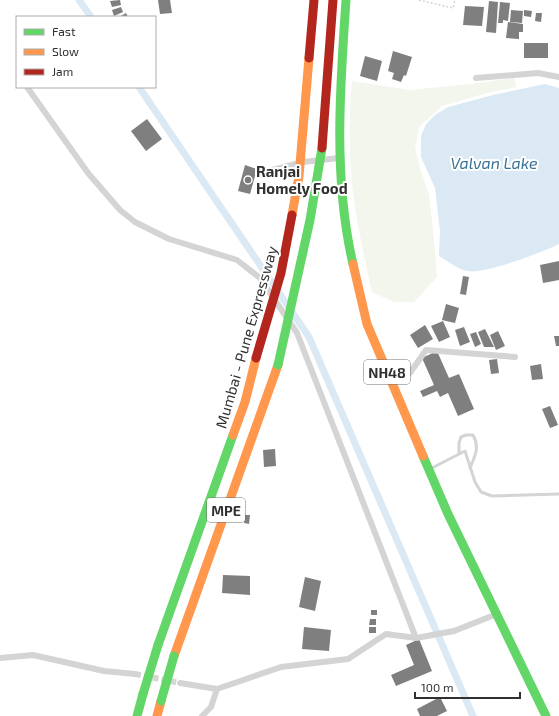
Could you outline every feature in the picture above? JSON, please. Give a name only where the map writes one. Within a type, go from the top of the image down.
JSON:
[{"type":"highway","name":"Mumbai - Pune Expressway","points":[[137,716],[158,645],[245,402],[256,358],[281,273],[299,176],[314,0]]},
{"type":"highway","name":"MPE","points":[[157,716],[174,656],[278,365],[310,220],[322,145],[333,0]]},
{"type":"highway","name":"NH48","points":[[346,0],[342,54],[339,158],[345,219],[356,280],[367,324],[448,514],[546,716]]},
{"type":"street","points":[[476,78],[538,73],[559,77]]},
{"type":"street","points":[[28,88],[88,172],[120,210],[135,222],[169,239],[237,260],[260,278],[297,333],[416,638]]},
{"type":"street","points":[[261,172],[303,162],[339,158]]},
{"type":"street","points":[[390,379],[410,373],[426,350],[515,357]]},
{"type":"street","points":[[180,684],[217,689],[281,667],[348,659],[386,634],[416,638],[454,631],[496,614]]},
{"type":"street","points":[[0,658],[33,655],[104,671],[135,674]]},
{"type":"street","points":[[202,716],[211,708],[217,689]]},
{"type":"lane","points":[[459,453],[458,443],[461,437],[473,435],[476,441],[477,450],[470,468]]},
{"type":"lane","points":[[429,469],[465,451],[475,482],[481,492],[492,496],[559,494]]},
{"type":"path","points":[[419,0],[453,8],[455,0]]},
{"type":"shaded area","points":[[514,78],[517,87],[487,93],[442,106],[419,127],[415,147],[421,172],[429,194],[437,277],[414,302],[394,302],[372,292],[355,208],[351,172],[350,117],[352,81],[410,90]]},
{"type":"water","name":"Valvan Lake","points":[[545,84],[559,88],[559,244],[527,257],[486,270],[467,271],[460,269],[439,256],[440,231],[435,188],[421,157],[421,136],[426,124],[435,115],[448,107],[493,95]]},
{"type":"building","points":[[120,0],[121,5],[112,7],[110,1]]},
{"type":"building","points":[[158,0],[170,0],[172,13],[160,14]]},
{"type":"building","points":[[489,1],[498,2],[496,33],[486,32]]},
{"type":"building","points":[[500,2],[510,3],[508,21],[503,20],[503,23],[498,23]]},
{"type":"building","points":[[465,6],[484,7],[482,26],[463,25]]},
{"type":"building","points":[[121,7],[123,12],[114,16],[112,10]]},
{"type":"building","points":[[511,10],[523,11],[522,23],[510,22]]},
{"type":"building","points":[[524,10],[532,11],[531,17],[524,16]]},
{"type":"building","points":[[126,13],[128,16],[121,16]]},
{"type":"building","points":[[536,13],[542,13],[541,22],[535,21]]},
{"type":"building","points":[[508,22],[523,24],[523,32],[519,32],[519,39],[506,38]]},
{"type":"building","points":[[524,43],[548,43],[548,58],[524,58]]},
{"type":"building","points":[[393,51],[412,57],[406,76],[404,75],[401,82],[392,79],[394,73],[388,71]]},
{"type":"building","points":[[365,56],[382,61],[377,81],[360,76]]},
{"type":"building","points":[[147,119],[162,139],[146,151],[131,131]]},
{"type":"building","name":"Ranjai Homely Food","points":[[245,165],[257,169],[250,194],[238,191]]},
{"type":"building","points":[[559,261],[559,280],[543,283],[540,265]]},
{"type":"building","points":[[463,276],[469,277],[466,295],[460,294]]},
{"type":"building","points":[[446,304],[459,308],[455,323],[442,320]]},
{"type":"building","points":[[443,321],[450,337],[439,342],[431,326]]},
{"type":"building","points":[[425,325],[433,339],[418,348],[410,335]]},
{"type":"building","points":[[464,327],[470,342],[460,346],[455,330]]},
{"type":"building","points":[[485,329],[494,347],[484,347],[478,332]]},
{"type":"building","points":[[498,331],[505,346],[496,350],[490,335]]},
{"type":"building","points":[[476,332],[481,344],[475,347],[470,334]]},
{"type":"building","points":[[554,336],[559,336],[559,346],[556,346]]},
{"type":"building","points":[[437,351],[449,378],[459,374],[474,409],[458,416],[448,393],[440,397],[437,391],[423,397],[420,391],[434,385],[422,358]]},
{"type":"building","points":[[497,359],[499,373],[491,374],[489,360]]},
{"type":"building","points":[[541,364],[543,379],[532,380],[530,366]]},
{"type":"building","points":[[550,406],[558,425],[550,428],[542,409]]},
{"type":"building","points":[[275,449],[276,466],[264,467],[263,450]]},
{"type":"building","points":[[245,515],[250,515],[249,524],[244,523]]},
{"type":"building","points":[[223,575],[250,576],[250,595],[222,593]]},
{"type":"building","points":[[305,577],[321,581],[315,611],[299,607]]},
{"type":"building","points":[[371,610],[377,610],[377,615],[371,615]]},
{"type":"building","points":[[370,619],[376,619],[376,625],[369,625]]},
{"type":"building","points":[[304,627],[331,630],[329,651],[302,649]]},
{"type":"building","points":[[369,627],[376,627],[376,633],[369,633]]},
{"type":"building","points":[[419,639],[432,671],[396,686],[391,675],[414,665],[406,645]]},
{"type":"building","points":[[440,697],[447,711],[437,716],[420,716],[417,709]]},
{"type":"waterway","points":[[79,0],[90,16]]},
{"type":"waterway","points":[[140,88],[309,337],[473,716]]},
{"type":"tunnel","points":[[135,674],[180,683]]},
{"type":"traffic: fast","points":[[346,0],[340,100],[340,166],[347,232],[353,264]]},
{"type":"traffic: fast","points":[[278,365],[310,220],[322,148]]},
{"type":"traffic: fast","points":[[158,645],[233,435]]},
{"type":"traffic: fast","points":[[423,456],[448,514],[546,716]]},
{"type":"traffic: fast","points":[[143,694],[158,645]]},
{"type":"traffic: fast","points":[[161,701],[174,656]]},
{"type":"traffic: fast","points":[[137,716],[143,694]]},
{"type":"traffic: slow","points":[[292,215],[299,176],[309,58]]},
{"type":"traffic: slow","points":[[353,264],[367,324],[423,456]]},
{"type":"traffic: slow","points":[[233,435],[245,402],[256,358]]},
{"type":"traffic: slow","points":[[174,656],[278,365]]},
{"type":"traffic: slow","points":[[157,716],[161,701]]},
{"type":"traffic: jam","points":[[309,58],[314,0]]},
{"type":"traffic: jam","points":[[322,148],[333,0]]},
{"type":"traffic: jam","points":[[256,358],[281,273],[292,215]]},
{"type":"place","name":"Ranjai Homely Food","points":[[248,180]]}]
